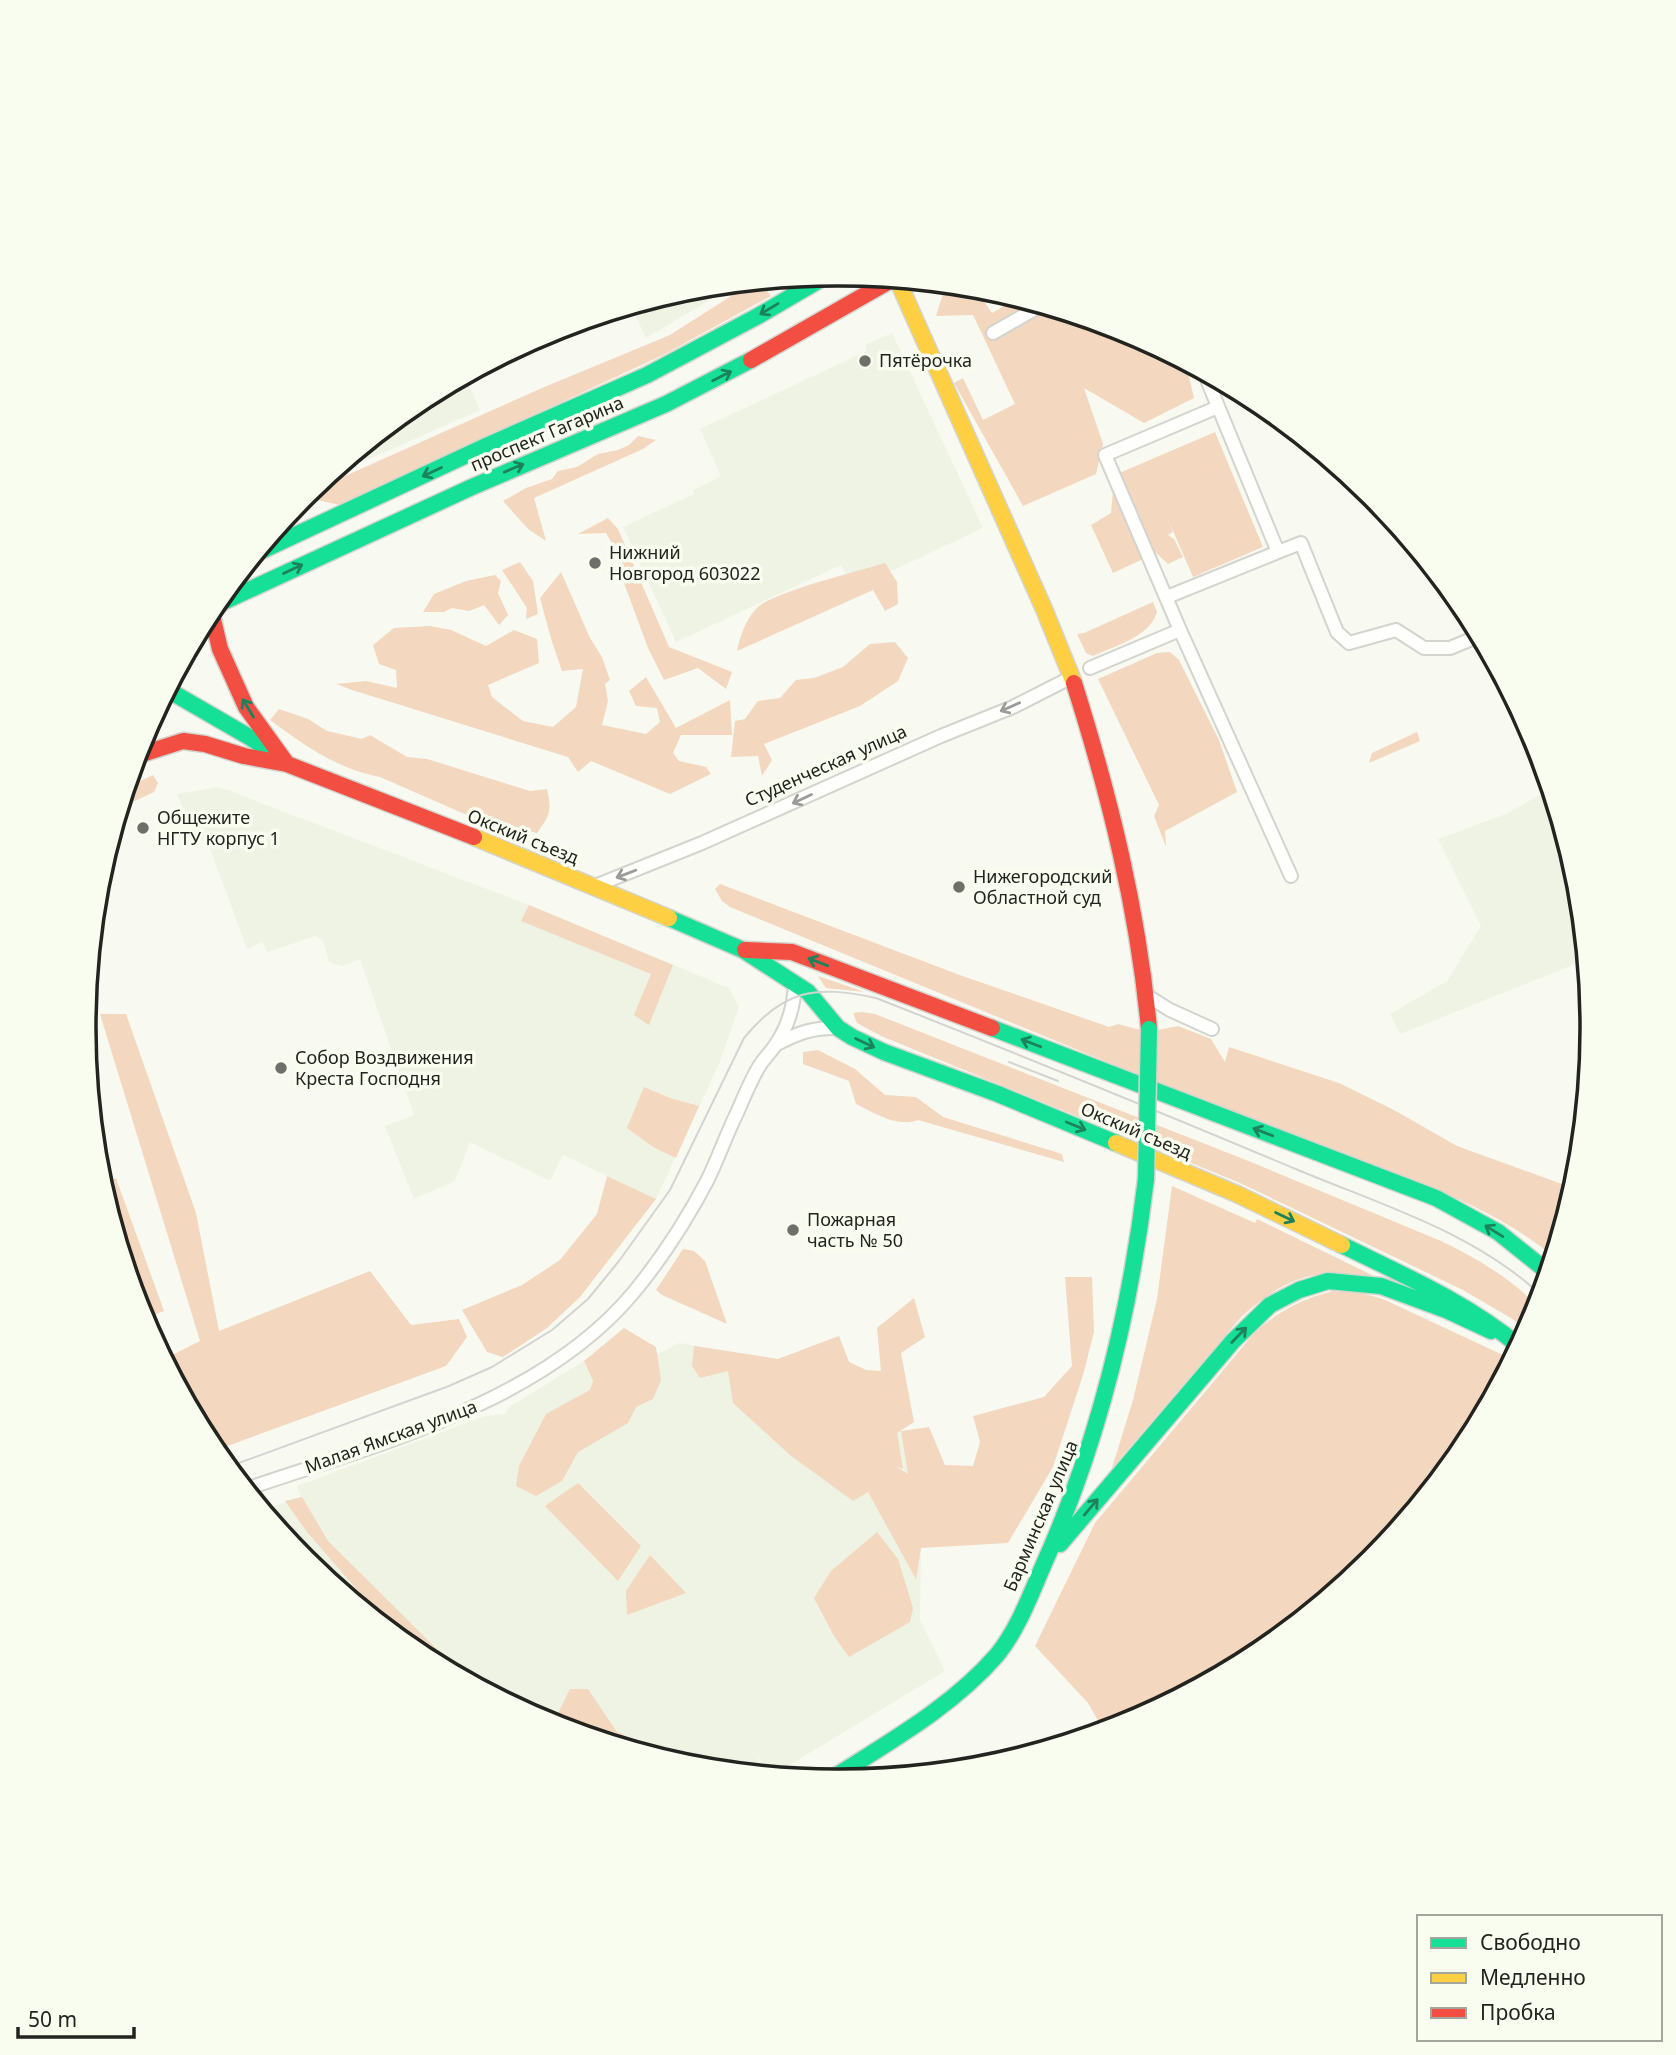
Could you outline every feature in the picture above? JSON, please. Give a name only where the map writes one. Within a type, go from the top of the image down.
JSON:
[{"type":"main road","name":"проспект Гагарина","points":[[275,545],[486,446],[647,375],[808,287]]},
{"type":"main road","name":"проспект Гагарина","points":[[236,595],[362,536],[676,398],[730,372],[881,287]]},
{"type":"main road","points":[[899,288],[1008,526],[1072,677],[1114,818],[1140,942],[1146,995]]},
{"type":"main road","points":[[214,627],[220,649],[246,707],[287,764]]},
{"type":"main road","points":[[176,694],[251,738],[287,764]]},
{"type":"main road","points":[[150,751],[183,741],[287,764]]},
{"type":"main road","name":"Окский съезд","points":[[287,764],[595,887],[743,950],[816,1000],[838,1028],[884,1052],[998,1094],[1237,1194],[1454,1300],[1493,1325],[1510,1340]]},
{"type":"main road","name":"Окский съезд","points":[[743,950],[792,952],[1436,1198],[1498,1232],[1540,1266]]},
{"type":"main road","name":"Барминская улица","points":[[846,1769],[939,1706],[974,1679],[998,1652],[1013,1629],[1073,1501],[1092,1448],[1109,1387],[1140,1239],[1146,1179],[1149,1029],[1146,995]]},
{"type":"main road","points":[[1047,1560],[1233,1341],[1270,1306],[1299,1290],[1328,1281],[1381,1286],[1446,1310],[1509,1342]]},
{"type":"street","points":[[993,333],[1031,311]]},
{"type":"street","points":[[1209,385],[1278,552]]},
{"type":"street","points":[[1218,407],[1105,455],[1180,630],[1291,876]]},
{"type":"street","points":[[1167,597],[1301,543],[1338,632],[1349,643],[1396,630],[1424,649],[1450,648],[1470,640]]},
{"type":"street","points":[[1090,668],[1180,630]]},
{"type":"street","name":"Студенческая улица","points":[[595,887],[1013,707],[1072,677]]},
{"type":"street","name":"Малая Ямская улица","points":[[255,1486],[436,1423],[523,1382],[577,1346],[633,1293],[659,1260],[707,1180],[760,1066],[776,1044],[793,1006],[795,984]]},
{"type":"street","points":[[1146,995],[1170,1010],[1212,1029]]},
{"type":"street","points":[[776,1044],[801,1031],[819,1027],[838,1028]]},
{"type":"shaded area","points":[[766,289],[771,296],[663,355],[340,505],[317,500],[340,478],[542,388],[670,335],[736,293]]},
{"type":"shaded area","points":[[943,293],[983,300],[992,313],[1005,305],[1076,325],[1122,342],[1189,374],[1194,398],[1144,423],[1084,388],[1103,444],[1096,474],[1023,506],[954,383],[963,378],[983,420],[1015,404],[973,315],[936,316]]},
{"type":"shaded area","points":[[716,296],[646,338],[635,314]]},
{"type":"shaded area","points":[[892,333],[983,528],[853,589],[841,565],[676,642],[623,527],[694,494],[693,490],[721,476],[700,429],[867,351],[865,345]]},
{"type":"shaded area","points":[[469,384],[480,410],[358,464],[386,439]]},
{"type":"shaded area","points":[[1215,432],[1263,547],[1193,577],[1167,517],[1173,532],[1168,535],[1174,539],[1183,557],[1168,564],[1156,553],[1113,573],[1091,525],[1111,513],[1113,491],[1126,481],[1120,482],[1117,474]]},
{"type":"shaded area","points":[[638,436],[656,440],[643,449],[534,498],[546,541],[528,529],[503,501],[526,488],[552,479],[558,471],[577,467],[598,454],[629,445]]},
{"type":"shaded area","points":[[608,518],[618,529],[669,647],[732,672],[726,689],[698,668],[664,680],[648,648],[624,583],[622,561],[606,533],[578,534]]},
{"type":"shaded area","points":[[520,562],[533,581],[538,614],[526,619],[527,608],[502,570]]},
{"type":"shaded area","points":[[885,563],[897,582],[898,604],[885,611],[873,590],[737,651],[750,617],[766,602],[798,589]]},
{"type":"shaded area","points":[[561,572],[590,638],[602,657],[610,680],[605,684],[608,701],[602,725],[646,734],[660,722],[657,708],[636,706],[629,691],[646,677],[676,728],[730,700],[732,735],[681,735],[673,753],[679,761],[706,767],[711,774],[670,794],[591,761],[578,772],[568,757],[336,684],[366,681],[397,688],[396,670],[379,664],[373,645],[394,628],[430,626],[451,630],[486,646],[514,630],[537,639],[539,663],[488,685],[492,697],[523,721],[553,727],[576,707],[583,669],[562,671],[540,598]]},
{"type":"shaded area","points":[[495,575],[501,581],[498,593],[508,615],[499,625],[484,605],[469,611],[452,608],[444,612],[423,612],[434,594],[466,581]]},
{"type":"shaded area","points":[[1153,602],[1157,612],[1147,628],[1121,644],[1093,656],[1086,653],[1077,634]]},
{"type":"shaded area","points":[[895,642],[908,658],[898,681],[860,706],[764,744],[772,760],[762,776],[758,756],[731,757],[735,721],[745,719],[758,701],[780,698],[796,680],[814,678],[843,667],[870,644]]},
{"type":"shaded area","points":[[1170,652],[1179,660],[1219,740],[1237,792],[1165,831],[1166,847],[1154,816],[1159,805],[1098,679],[1157,653]]},
{"type":"shaded area","points":[[279,709],[308,719],[327,731],[362,739],[370,735],[407,757],[427,759],[530,791],[547,789],[547,817],[537,833],[476,819],[380,777],[349,768],[308,747],[270,720]]},
{"type":"shaded area","points":[[1417,732],[1420,741],[1369,763],[1372,753]]},
{"type":"shaded area","points":[[153,775],[158,783],[154,792],[132,802],[136,789],[139,782]]},
{"type":"shaded area","points":[[219,787],[529,905],[729,988],[739,1007],[719,1064],[656,1199],[563,1155],[550,1181],[470,1142],[455,1181],[414,1199],[385,1126],[414,1115],[360,959],[342,966],[329,962],[323,941],[315,936],[268,952],[262,942],[247,949],[208,843],[194,837],[177,794]]},
{"type":"shaded area","points":[[1541,794],[1565,883],[1576,963],[1400,1034],[1390,1014],[1447,981],[1481,926],[1438,839],[1506,814]]},
{"type":"shaded area","points":[[720,884],[957,974],[1109,1027],[1118,1024],[1148,1032],[1178,1026],[1211,1039],[1225,1062],[1229,1047],[1339,1083],[1457,1146],[1562,1184],[1545,1250],[1505,1223],[1453,1197],[1178,1091],[730,907],[722,901],[715,889]]},
{"type":"shaded area","points":[[529,905],[673,965],[649,1025],[634,1015],[651,974],[521,921]]},
{"type":"shaded area","points":[[818,976],[865,992],[826,988]]},
{"type":"shaded area","points":[[853,1013],[875,1014],[1251,1162],[1441,1241],[1492,1269],[1528,1298],[1517,1324],[1463,1290],[1240,1183],[881,1036],[857,1023]]},
{"type":"shaded area","points":[[100,1014],[126,1014],[196,1213],[219,1331],[370,1271],[411,1325],[459,1319],[467,1337],[446,1366],[226,1447],[172,1355],[200,1341]]},
{"type":"shaded area","points":[[818,1050],[855,1069],[885,1095],[916,1097],[943,1117],[1062,1154],[1064,1162],[918,1120],[894,1121],[878,1115],[856,1104],[849,1081],[803,1064],[803,1052]]},
{"type":"shaded area","points":[[644,1087],[699,1106],[676,1158],[653,1147],[627,1128]]},
{"type":"shaded area","points":[[607,1176],[656,1199],[580,1297],[547,1328],[503,1357],[487,1352],[462,1310],[522,1285],[560,1260],[597,1214]]},
{"type":"shaded area","points":[[116,1178],[164,1311],[155,1315],[136,1266],[113,1179]]},
{"type":"shaded area","points":[[1172,1186],[1255,1223],[1257,1219],[1378,1278],[1337,1274],[1304,1278],[1275,1291],[1259,1302],[1242,1316],[1112,1468],[1133,1400],[1157,1299]]},
{"type":"shaded area","points":[[683,1249],[694,1251],[705,1261],[727,1324],[656,1290]]},
{"type":"shaded area","points":[[1065,1277],[1092,1277],[1094,1332],[1053,1467],[1008,1543],[921,1548],[916,1579],[868,1492],[853,1501],[790,1455],[733,1403],[728,1371],[700,1378],[692,1366],[694,1346],[778,1359],[839,1336],[849,1362],[866,1370],[881,1371],[877,1328],[914,1298],[925,1337],[901,1353],[914,1422],[897,1433],[903,1469],[895,1466],[908,1474],[901,1431],[929,1427],[945,1465],[973,1466],[980,1442],[973,1416],[1044,1397],[1072,1366]]},
{"type":"shaded area","points":[[1333,1291],[1361,1293],[1383,1299],[1503,1355],[1455,1440],[1426,1479],[1396,1517],[1327,1585],[1290,1616],[1209,1670],[1166,1693],[1099,1722],[1088,1703],[1035,1646],[1095,1523],[1256,1331],[1292,1306]]},
{"type":"shaded area","points":[[624,1328],[656,1347],[661,1380],[653,1399],[636,1407],[628,1423],[578,1452],[562,1481],[536,1496],[516,1486],[519,1466],[546,1414],[590,1390],[593,1381],[584,1361]]},
{"type":"shaded area","points":[[839,1336],[849,1362],[866,1370],[901,1431],[921,1548],[920,1620],[945,1671],[785,1768],[763,1765],[754,1751],[761,1765],[693,1755],[646,1744],[554,1713],[510,1693],[467,1670],[386,1616],[314,1552],[274,1506],[301,1497],[297,1486],[485,1416],[505,1414],[511,1406],[584,1361],[593,1381],[591,1389],[679,1343],[778,1359]]},
{"type":"shaded area","points":[[578,1483],[641,1546],[618,1581],[545,1506]]},
{"type":"shaded area","points":[[302,1497],[328,1541],[442,1654],[363,1597],[307,1532],[285,1501]]},
{"type":"shaded area","points":[[877,1532],[898,1559],[913,1608],[910,1622],[849,1657],[834,1636],[814,1598],[831,1571]]},
{"type":"shaded area","points":[[650,1555],[686,1593],[627,1615],[626,1591]]},
{"type":"shaded area","points":[[570,1689],[588,1689],[617,1732],[627,1738],[600,1730],[557,1714]]},
{"type":"tram line","points":[[238,1463],[449,1386],[492,1367],[552,1330],[588,1299],[670,1190],[744,1038],[773,1009],[788,1000],[818,992],[876,998],[1394,1208],[1486,1254],[1532,1288]]},
{"type":"tram line","points":[[1009,1062],[1058,1081]]},
{"type":"traffic: fast","points":[[275,545],[486,446],[647,375],[808,287]]},
{"type":"traffic: fast","points":[[235,597],[472,487],[666,404],[751,360]]},
{"type":"traffic: fast","points":[[176,694],[275,755]]},
{"type":"traffic: fast","points":[[669,918],[743,950],[808,992],[838,1028],[852,1037],[1116,1143]]},
{"type":"traffic: fast","points":[[992,1028],[1436,1198],[1498,1232],[1540,1266]]},
{"type":"traffic: fast","points":[[1146,1179],[1149,1029]]},
{"type":"traffic: fast","points":[[847,1769],[917,1724],[959,1692],[997,1655],[1017,1623],[1063,1519],[1110,1377],[1131,1279],[1146,1179]]},
{"type":"traffic: fast","points":[[1342,1245],[1456,1303],[1510,1339]]},
{"type":"traffic: fast","points":[[1060,1544],[1233,1341],[1270,1305],[1299,1290],[1328,1281],[1381,1286],[1446,1310],[1491,1331]]},
{"type":"traffic: slow","points":[[901,288],[1044,609],[1074,683]]},
{"type":"traffic: slow","points":[[474,837],[669,918]]},
{"type":"traffic: slow","points":[[1116,1143],[1237,1194],[1342,1245]]},
{"type":"traffic: jam","points":[[751,360],[879,287]]},
{"type":"traffic: jam","points":[[215,626],[220,649],[246,707],[287,764]]},
{"type":"traffic: jam","points":[[1074,683],[1121,854],[1138,941],[1149,1029]]},
{"type":"traffic: jam","points":[[150,751],[183,741],[287,764],[474,837]]},
{"type":"traffic: jam","points":[[745,950],[792,952],[992,1028]]},
{"type":"place","name":"Пятёрочка","points":[[865,361]]},
{"type":"place","name":"Нижний Новгород 603022","points":[[595,563]]},
{"type":"place","name":"Общежите НГТУ корпус 1","points":[[143,828]]},
{"type":"place","name":"Нижегородский Областной суд","points":[[959,887]]},
{"type":"place","name":"Собор Воздвижения Креста Господня","points":[[281,1068]]},
{"type":"place","name":"Пожарная часть № 50","points":[[793,1230]]}]
